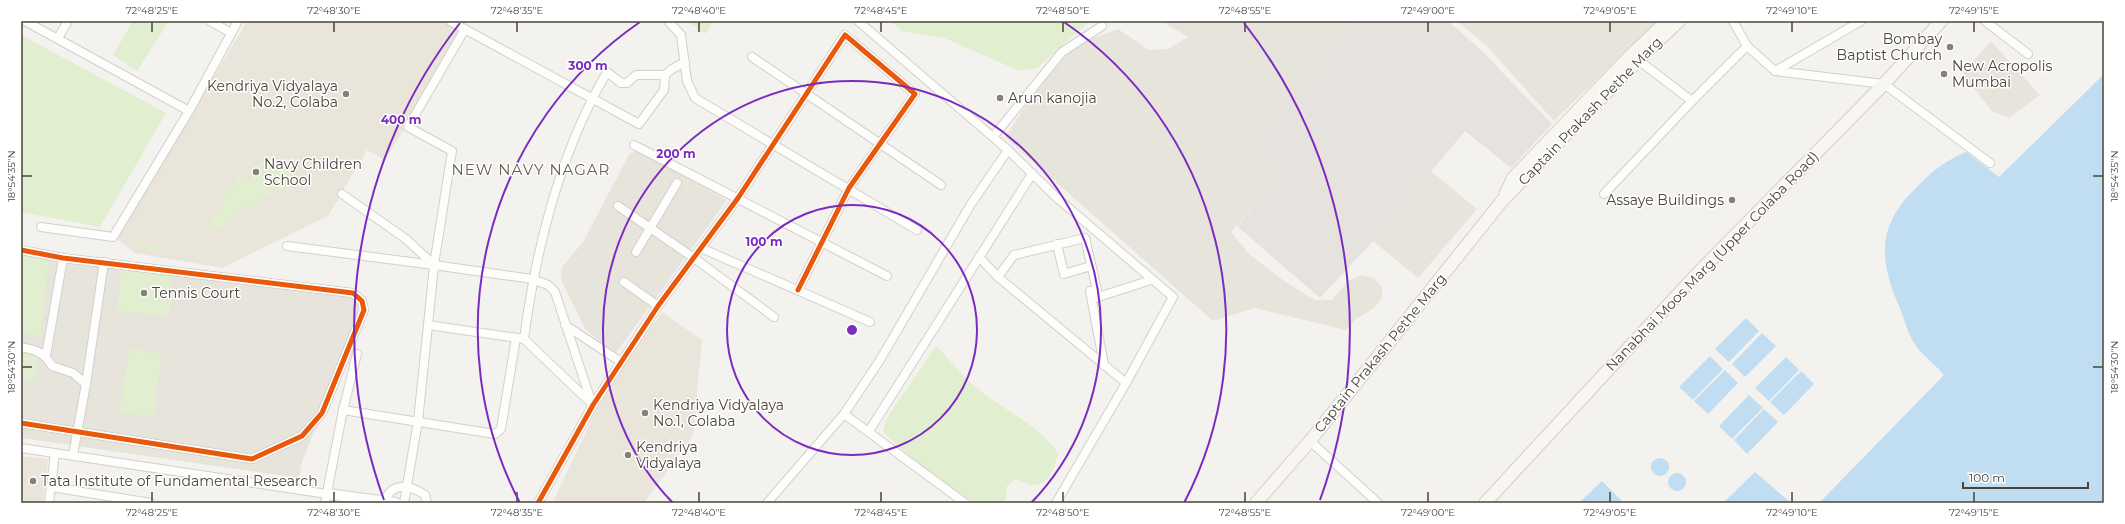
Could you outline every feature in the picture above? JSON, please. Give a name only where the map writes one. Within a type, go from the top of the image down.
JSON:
[{"type":"main road","name":"Captain Prakash Pethe Marg","points":[[1502,201],[1512,178],[1632,54],[1667,21]]},
{"type":"main road","name":"Captain Prakash Pethe Marg","points":[[1256,503],[1310,441],[1502,201],[1638,60],[1680,21]]},
{"type":"main road","name":"Nanabhai Moos Marg (Upper Colaba Road)","points":[[1485,503],[1695,276],[1884,84],[1936,22]]},
{"type":"street","points":[[25,21],[188,111]]},
{"type":"street","points":[[58,38],[68,21]]},
{"type":"street","points":[[210,21],[231,33]]},
{"type":"street","points":[[41,227],[113,237],[188,111],[238,21]]},
{"type":"street","points":[[450,21],[639,124],[664,90],[665,75],[672,68],[684,62]]},
{"type":"street","points":[[668,21],[681,35],[687,81],[695,98],[917,230]]},
{"type":"street","points":[[858,21],[1008,150],[1056,197],[1172,297],[1126,383],[1056,503]]},
{"type":"street","points":[[1733,21],[1747,46],[1775,71],[1884,84],[1990,163]]},
{"type":"street","points":[[1775,71],[1861,21]]},
{"type":"street","points":[[1985,21],[2028,54]]},
{"type":"street","points":[[993,138],[1062,52],[1102,26]]},
{"type":"street","points":[[404,503],[418,421],[434,264],[452,151],[408,127],[465,29]]},
{"type":"street","points":[[538,503],[593,405],[620,362],[658,306],[738,198],[806,93],[846,35],[915,94],[848,188],[798,290]]},
{"type":"street","points":[[1604,194],[1692,100],[1747,46]]},
{"type":"street","points":[[752,57],[941,185]]},
{"type":"street","points":[[1638,60],[1692,100]]},
{"type":"street","points":[[342,410],[418,421],[489,434],[498,432],[501,429],[532,279],[567,156],[591,98],[607,72],[621,83],[626,83],[636,75],[665,75]]},
{"type":"street","points":[[634,145],[887,276]]},
{"type":"street","points":[[767,503],[844,414],[880,360],[971,204],[1008,150]]},
{"type":"street","points":[[869,432],[1032,174]]},
{"type":"street","points":[[636,252],[677,183]]},
{"type":"street","points":[[342,194],[406,240],[434,264]]},
{"type":"street","points":[[618,206],[694,258],[774,317]]},
{"type":"street","points":[[998,277],[1014,255],[1085,238],[1097,290],[1090,291],[1104,365]]},
{"type":"street","points":[[1057,244],[1064,274],[1092,266]]},
{"type":"street","points":[[287,246],[434,264],[532,279],[548,285],[555,292],[593,405]]},
{"type":"street","points":[[701,248],[870,322]]},
{"type":"street","points":[[21,250],[63,258],[353,293],[362,301],[364,310],[322,413],[302,436],[252,459],[21,423]]},
{"type":"street","points":[[979,257],[998,277],[1126,383]]},
{"type":"street","points":[[46,356],[63,258]]},
{"type":"street","points":[[73,455],[86,384],[104,262]]},
{"type":"street","points":[[1092,299],[1151,280]]},
{"type":"street","points":[[624,282],[658,306]]},
{"type":"street","points":[[428,325],[520,338],[593,405]]},
{"type":"street","points":[[565,325],[620,362]]},
{"type":"street","points":[[21,347],[38,350],[46,356],[52,366],[73,373],[86,384]]},
{"type":"street","points":[[326,499],[342,410],[357,354]]},
{"type":"street","points":[[844,414],[965,503]]},
{"type":"street","points":[[1310,441],[1378,503]]},
{"type":"street","points":[[21,448],[73,455],[326,499],[384,501],[396,503]]},
{"type":"street","points":[[49,503],[55,453]]},
{"type":"street","points":[[384,501],[388,492],[398,487],[407,486],[425,495],[427,503]]},
{"type":"street","points":[[51,487],[151,503]]},
{"type":"shaded area","points":[[247,21],[451,21],[466,29],[385,160],[367,150],[328,216],[222,268],[135,253],[117,239]]},
{"type":"shaded area","points":[[1168,21],[1354,21],[1250,144],[1281,173],[1231,232],[1250,255],[1287,283],[1315,300],[1332,300],[1349,280],[1362,275],[1374,278],[1382,287],[1382,298],[1374,308],[1356,319],[1346,330],[1255,308],[1213,321],[1005,137],[1047,73],[1080,43],[1118,29],[1149,50],[1168,49],[1188,37],[1166,24]]},
{"type":"shaded area","points":[[1354,21],[1448,21],[1481,50],[1552,124],[1511,168],[1465,131],[1373,241],[1320,298],[1237,226],[1281,173],[1250,144]]},
{"type":"shaded area","points":[[1457,21],[1657,21],[1554,121],[1487,46]]},
{"type":"shaded area","points":[[1991,41],[2040,95],[2009,118],[1992,111],[1962,74]]},
{"type":"shaded area","points":[[638,151],[727,200],[615,354],[585,329],[561,280],[562,267],[583,242],[630,153]]},
{"type":"shaded area","points":[[1431,171],[1477,209],[1418,278],[1373,241]]},
{"type":"shaded area","points":[[21,246],[104,260],[367,297],[302,462],[299,478],[21,438]]},
{"type":"shaded area","name":"Kendriya Vidyalaya No.1, Colaba","points":[[662,312],[702,340],[693,435],[644,503],[556,503],[554,500],[605,391]]},
{"type":"shaded area","name":"Tata Institute of Fundamental Research","points":[[21,456],[48,459],[43,503],[21,503]]},
{"type":"green space","points":[[133,21],[169,21],[137,71],[113,55]]},
{"type":"green space","points":[[687,21],[714,21],[705,34]]},
{"type":"green space","points":[[890,21],[1090,21],[1037,68],[1020,71],[944,38],[902,31]]},
{"type":"green space","points":[[21,35],[166,113],[100,227],[21,212]]},
{"type":"green space","points":[[263,156],[301,178],[230,218],[224,229],[209,226],[239,175],[249,181]]},
{"type":"green space","points":[[141,241],[160,252],[138,248]]},
{"type":"green space","points":[[21,246],[49,251],[41,336],[21,333]]},
{"type":"green space","name":"Tennis Court","points":[[121,269],[171,276],[170,316],[117,311]]},
{"type":"green space","points":[[936,346],[978,389],[1034,428],[1051,444],[1058,453],[1053,470],[1047,479],[1038,484],[1032,485],[1014,480],[1007,486],[1005,503],[975,503],[924,469],[883,432],[889,415]]},
{"type":"green space","points":[[130,348],[162,354],[153,417],[119,412]]},
{"type":"green space","points":[[21,353],[38,357],[35,380],[21,379]]},
{"type":"water","points":[[2104,74],[2104,503],[1819,503],[1944,375],[1914,343],[1893,292],[1885,259],[1885,244],[1888,229],[1895,214],[1905,200],[1924,180],[1946,162],[1966,152],[1999,177]]},
{"type":"water","points":[[1746,318],[1759,331],[1729,362],[1715,349]]},
{"type":"water","points":[[1762,333],[1776,346],[1745,377],[1732,364]]},
{"type":"water","points":[[1710,356],[1723,369],[1693,400],[1679,387]]},
{"type":"water","points":[[1786,357],[1799,370],[1769,401],[1755,388]]},
{"type":"water","points":[[1725,370],[1738,383],[1708,414],[1694,401]]},
{"type":"water","points":[[1801,371],[1814,384],[1784,415],[1770,402]]},
{"type":"water","points":[[1749,395],[1763,408],[1732,439],[1719,426]]},
{"type":"water","points":[[1764,409],[1778,422],[1747,454],[1734,440]]},
{"type":"water","points":[[1660,458],[1666,461],[1669,467],[1666,473],[1660,476],[1654,473],[1651,467],[1654,461]]},
{"type":"water","points":[[1755,472],[1791,503],[1723,503]]},
{"type":"water","points":[[1677,473],[1683,476],[1686,482],[1683,488],[1677,491],[1671,488],[1668,482],[1671,476]]},
{"type":"water","points":[[1602,481],[1624,503],[1581,503],[1582,500]]},
{"type":"cycle path","points":[[538,503],[593,405],[658,306],[738,198],[845,35],[915,94],[849,188],[798,290]]},
{"type":"cycle path","points":[[21,250],[63,258],[353,293],[362,301],[364,310],[322,413],[302,436],[252,459],[21,423]]},
{"type":"place","name":"Bombay Baptist Church","points":[[1950,47]]},
{"type":"place","name":"New Acropolis Mumbai","points":[[1944,74]]},
{"type":"place","name":"Kendriya Vidyalaya No.2, Colaba","points":[[346,94]]},
{"type":"place","name":"Arun kanojia","points":[[1000,98]]},
{"type":"place","name":"Navy Children School","points":[[256,172]]},
{"type":"place","name":"Assaye Buildings","points":[[1732,200]]},
{"type":"place","name":"Tennis Court","points":[[144,293]]},
{"type":"place","name":"Kendriya Vidyalaya No.1, Colaba","points":[[645,413]]},
{"type":"place","name":"Kendriya Vidyalaya","points":[[628,455]]},
{"type":"place","name":"Tata Institute of Fundamental Research","points":[[33,481]]},
{"type":"district","name":"NEW NAVY NAGAR","points":[[531,170]]}]
